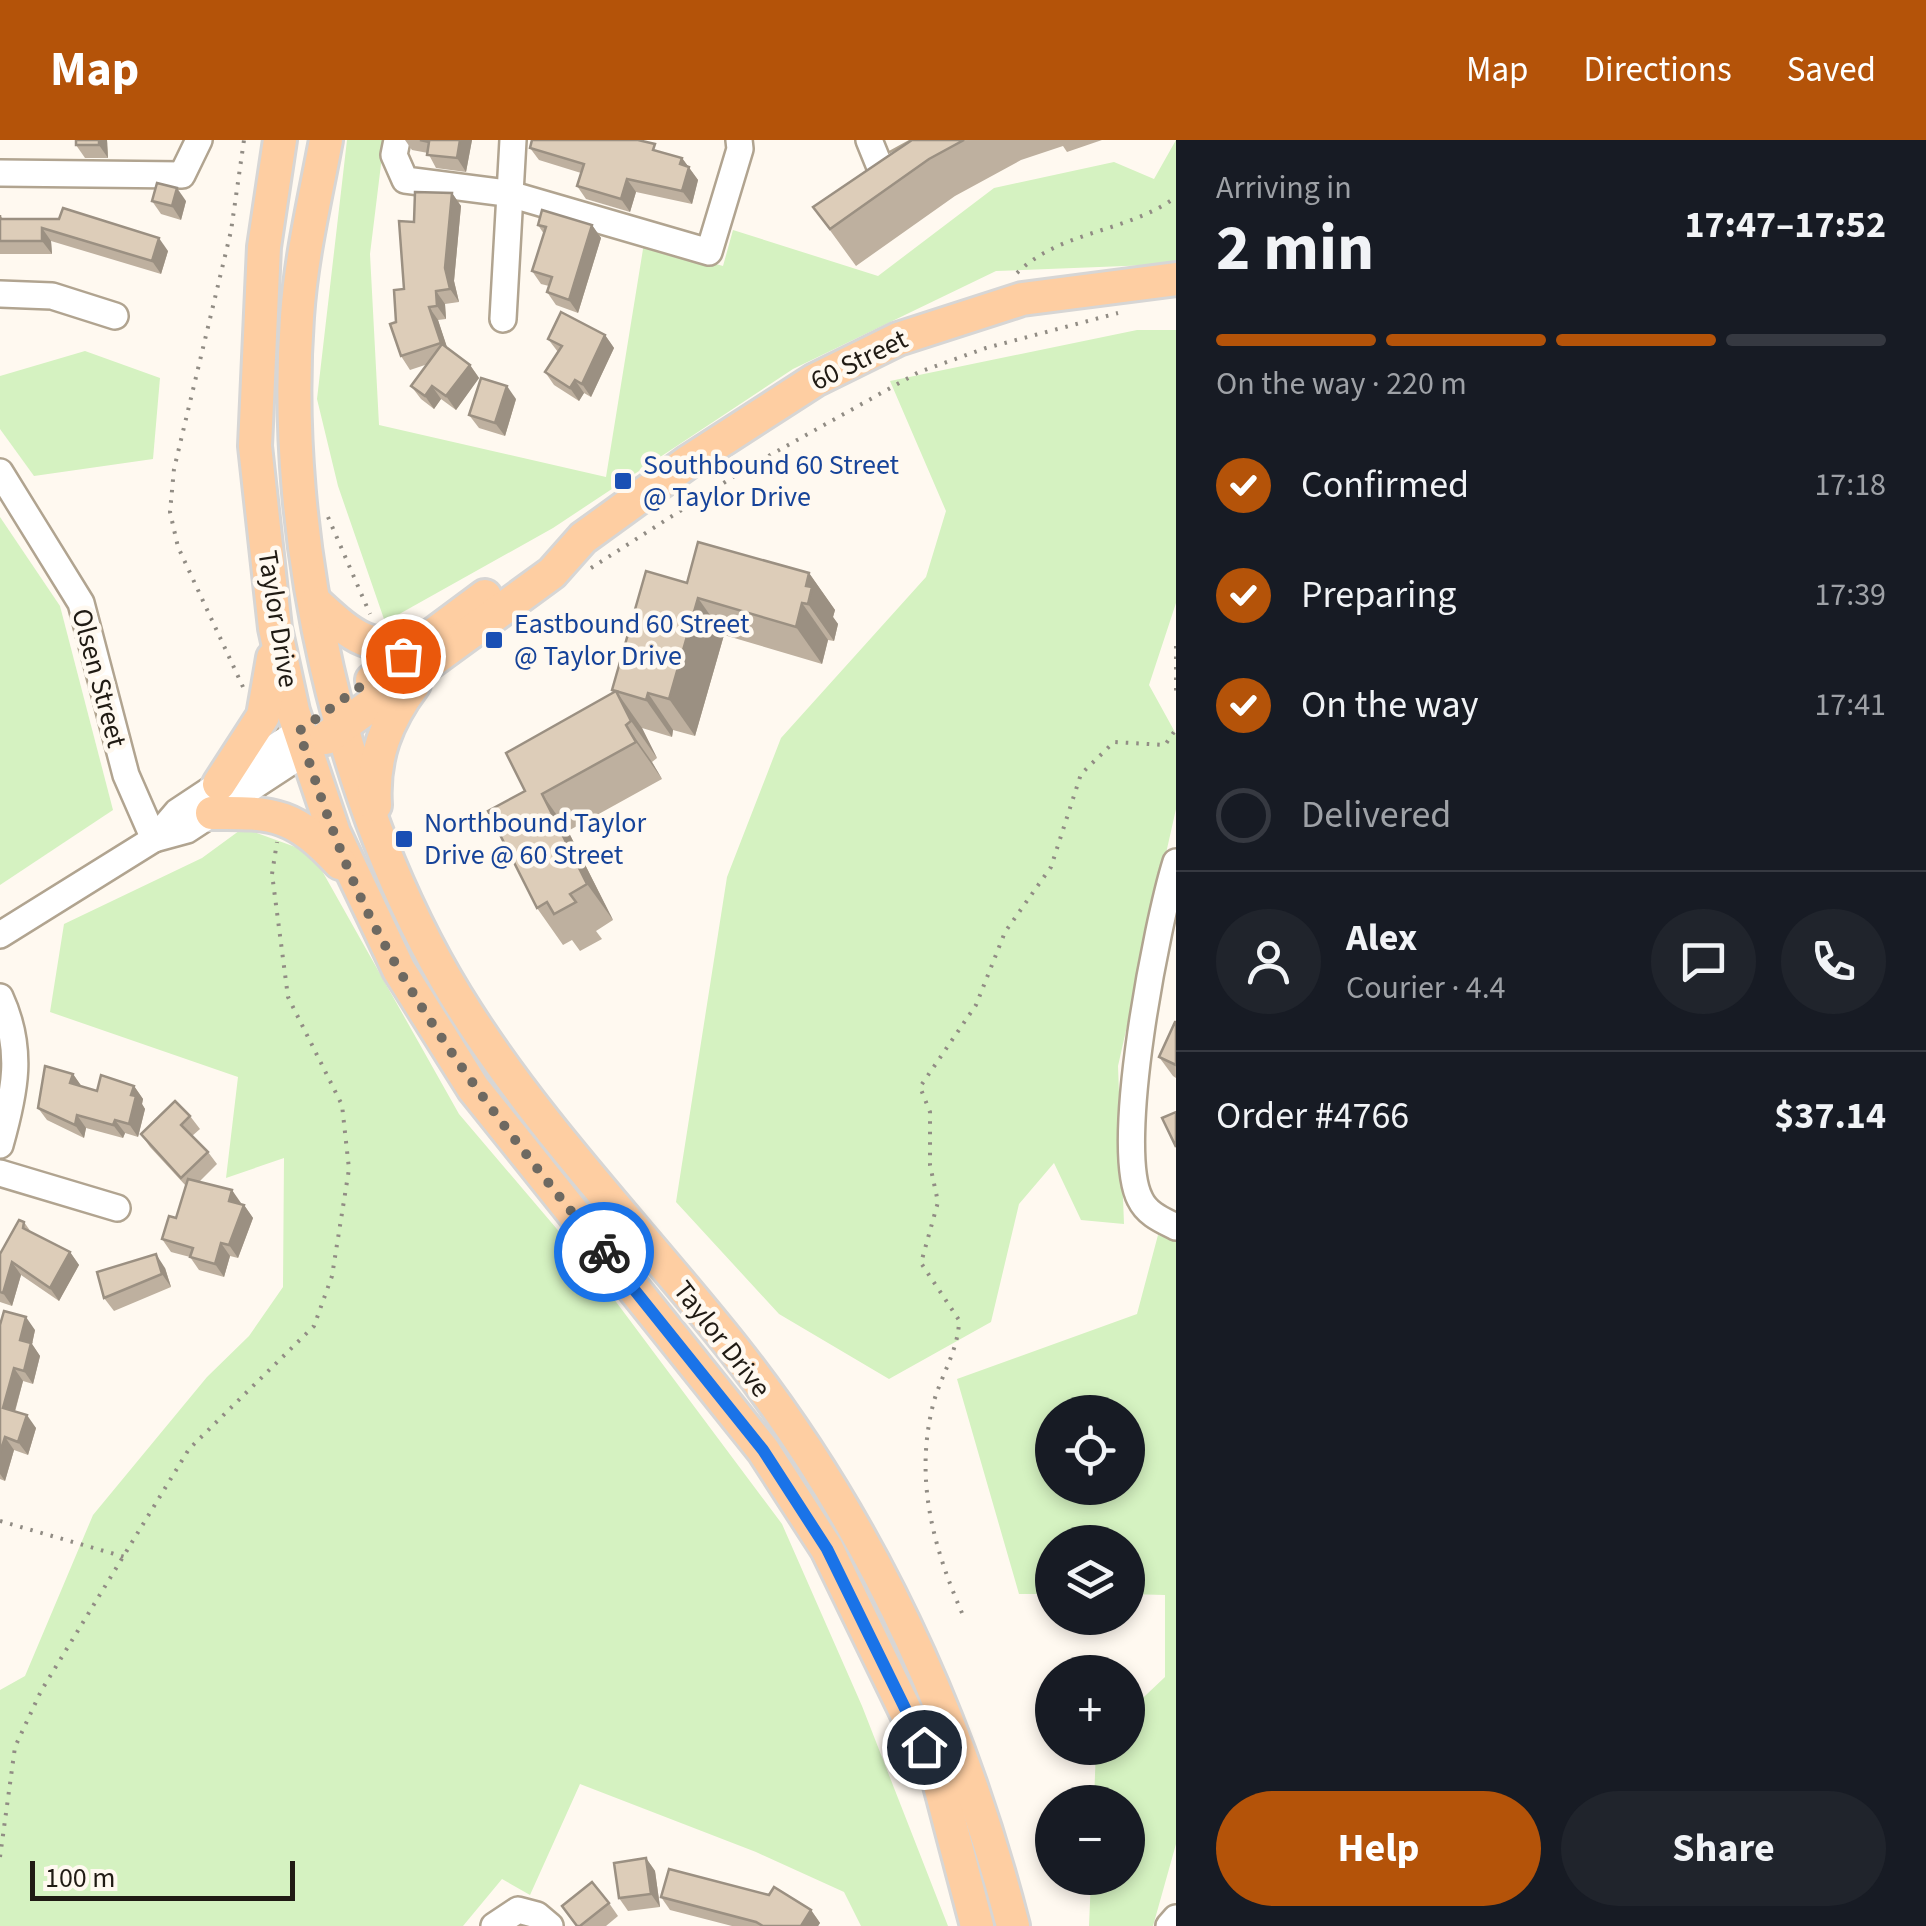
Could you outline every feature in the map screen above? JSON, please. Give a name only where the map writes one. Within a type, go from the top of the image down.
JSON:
[{"type":"main road","name":"Taylor Drive","points":[[280,140],[264,247],[255,366],[255,446],[274,628],[302,742],[350,875],[399,970],[473,1088],[763,1450],[827,1549],[938,1778],[977,1926]]},
{"type":"main road","name":"Taylor Drive","points":[[326,140],[297,318],[298,461],[316,603],[338,717],[376,841],[416,925],[492,1052],[734,1350],[833,1486],[872,1555],[940,1702],[1013,1926]]},
{"type":"main road","name":"60 Street","points":[[302,742],[427,653],[538,556],[582,538],[776,404],[898,340],[1022,299],[1176,279]]},
{"type":"main road","points":[[316,603],[345,632],[370,643],[403,645],[427,653],[392,716],[378,752],[373,779],[376,841]]},
{"type":"main road","points":[[274,628],[268,703],[215,799],[296,822],[350,875]]},
{"type":"street","points":[[0,173],[182,175],[199,140]]},
{"type":"street","points":[[397,140],[394,155],[405,180],[506,193],[709,252],[740,149],[739,140]]},
{"type":"street","points":[[503,320],[506,193],[512,140]]},
{"type":"street","points":[[869,140],[882,172],[940,140]]},
{"type":"street","points":[[0,294],[52,296],[115,316]]},
{"type":"street","name":"Olsen Street","points":[[0,472],[81,603],[126,775],[154,839]]},
{"type":"street","points":[[0,935],[154,839],[176,812],[215,799],[302,742]]},
{"type":"street","points":[[1176,862],[1168,928],[1133,1118],[1134,1182],[1152,1214],[1176,1227]]},
{"type":"street","points":[[0,996],[14,1032],[17,1074],[0,1145]]},
{"type":"street","points":[[0,1173],[117,1208]]},
{"type":"street","points":[[494,1926],[518,1910],[537,1915],[550,1926]]},
{"type":"street","points":[[1169,1926],[1176,1918]]},
{"type":"path","points":[[244,140],[232,231],[178,447],[170,512],[178,547],[249,700]]},
{"type":"path","points":[[1012,279],[1042,252],[1132,221],[1176,198]]},
{"type":"path","points":[[579,576],[748,468],[919,372],[986,348],[1132,308]]},
{"type":"path","points":[[326,510],[373,620]]},
{"type":"path","points":[[1176,646],[1176,697]]},
{"type":"path","points":[[962,1613],[938,1554],[925,1482],[931,1413],[960,1320],[921,1263],[938,1202],[930,1165],[930,1112],[920,1087],[976,1005],[1005,932],[1051,867],[1088,765],[1114,742],[1164,745],[1176,729]]},
{"type":"path","points":[[0,1857],[15,1747],[76,1628],[125,1557],[189,1450],[314,1326],[332,1276],[349,1170],[342,1105],[288,997],[272,874],[279,834]]},
{"type":"path","points":[[0,1521],[125,1557]]},
{"type":"green space","points":[[347,140],[384,140],[370,254],[379,425],[606,477],[644,243],[723,266],[733,230],[878,276],[994,188],[1114,162],[1154,179],[1176,140],[1176,264],[996,271],[793,369],[553,528],[385,622],[338,486],[317,399]]},
{"type":"green space","points":[[1137,330],[1176,330],[1176,603],[1149,685],[1176,734],[1176,809],[1118,1066],[1124,1224],[1081,1220],[1054,1163],[1019,1204],[991,1322],[889,1379],[779,1314],[676,1202],[727,877],[781,738],[926,577],[946,511],[890,381]]},
{"type":"green space","points":[[85,351],[160,378],[153,459],[34,476],[0,429],[0,376]]},
{"type":"green space","points":[[0,517],[60,606],[113,810],[0,885]]},
{"type":"green space","points":[[243,828],[312,853],[459,1114],[596,1275],[782,1524],[862,1706],[948,1926],[861,1926],[844,1892],[756,1852],[580,1784],[530,1895],[502,1879],[463,1926],[0,1926],[0,1690],[25,1676],[93,1515],[207,1377],[249,1336],[283,1287],[284,1158],[226,1178],[238,1077],[50,1012],[64,924],[202,858]]},
{"type":"green space","points":[[1158,1235],[1176,1241],[1176,1844],[1153,1926],[1089,1926],[1090,1895],[1145,1895],[1145,1785],[1095,1785],[1095,1765],[1145,1765],[1145,1696],[1165,1677],[1165,1595],[1145,1594],[1145,1525],[1035,1525],[1035,1594],[1019,1594],[957,1379],[1137,1314]]},
{"type":"building","points":[[76,140],[99,140],[99,145],[76,145]]},
{"type":"building","points":[[420,140],[460,140],[457,158],[427,155],[429,142]]},
{"type":"building","points":[[532,140],[638,140],[655,144],[653,150],[682,158],[680,164],[689,167],[682,191],[627,179],[621,199],[577,186],[584,164],[530,148]]},
{"type":"building","points":[[912,140],[964,140],[929,159],[830,229],[813,207]]},
{"type":"building","points":[[157,183],[177,188],[172,206],[152,201]]},
{"type":"building","points":[[415,192],[452,193],[445,268],[450,289],[436,291],[437,306],[429,307],[441,343],[401,356],[390,324],[396,322],[394,290],[404,289],[399,221],[414,222]]},
{"type":"building","points":[[63,208],[159,238],[152,261],[42,228],[42,241],[0,241],[0,219],[59,219]]},
{"type":"building","points":[[542,210],[592,225],[569,300],[547,292],[552,277],[532,271],[546,227],[538,225]]},
{"type":"building","points":[[561,312],[605,335],[582,384],[575,380],[570,388],[545,372],[562,346],[548,339]]},
{"type":"building","points":[[442,344],[470,365],[446,396],[432,386],[425,396],[411,386]]},
{"type":"building","points":[[481,378],[507,386],[495,423],[469,415]]},
{"type":"building","points":[[698,542],[809,573],[806,586],[812,587],[808,604],[802,603],[796,627],[698,598],[669,699],[648,693],[646,700],[612,690],[646,571],[687,583]]},
{"type":"building","points":[[616,691],[631,721],[626,725],[636,742],[542,794],[587,884],[570,894],[576,902],[554,914],[547,902],[537,908],[488,811],[525,791],[506,753]]},
{"type":"building","points":[[1176,1022],[1176,1065],[1159,1057]]},
{"type":"building","points":[[45,1066],[73,1074],[70,1083],[97,1091],[101,1075],[134,1086],[131,1095],[136,1096],[129,1124],[115,1120],[113,1125],[77,1115],[75,1125],[38,1108]]},
{"type":"building","points":[[175,1101],[190,1116],[181,1125],[208,1152],[181,1178],[141,1134]]},
{"type":"building","points":[[1176,1112],[1176,1147],[1162,1118]]},
{"type":"building","points":[[188,1179],[232,1190],[229,1201],[244,1205],[229,1245],[221,1243],[215,1264],[190,1257],[193,1248],[162,1239],[169,1216],[176,1218]]},
{"type":"building","points":[[19,1220],[24,1222],[23,1228],[70,1252],[50,1288],[12,1262],[3,1293],[0,1254]]},
{"type":"building","points":[[156,1254],[162,1274],[104,1298],[97,1272]]},
{"type":"building","points":[[4,1311],[26,1317],[20,1340],[31,1343],[24,1371],[14,1368],[3,1408],[27,1415],[18,1442],[5,1437],[0,1453],[0,1325]]},
{"type":"building","points":[[646,1858],[651,1894],[619,1898],[614,1863]]},
{"type":"building","points":[[669,1869],[769,1895],[774,1887],[811,1910],[801,1926],[763,1926],[661,1897]]},
{"type":"building","points":[[592,1882],[609,1903],[577,1926],[562,1906]]},
{"type":"way so far","points":[[403,656],[299,731],[306,752],[350,875],[416,999],[473,1088],[604,1252]]},
{"type":"place","name":"Southbound 60 Street @ Taylor Drive","points":[[623,481]]},
{"type":"place","name":"Eastbound 60 Street @ Taylor Drive","points":[[494,640]]},
{"type":"place","name":"Northbound Taylor Drive @ 60 Street","points":[[404,839]]},
{"type":"route","points":[[604,1252],[763,1450],[827,1549],[924,1747]]}]
